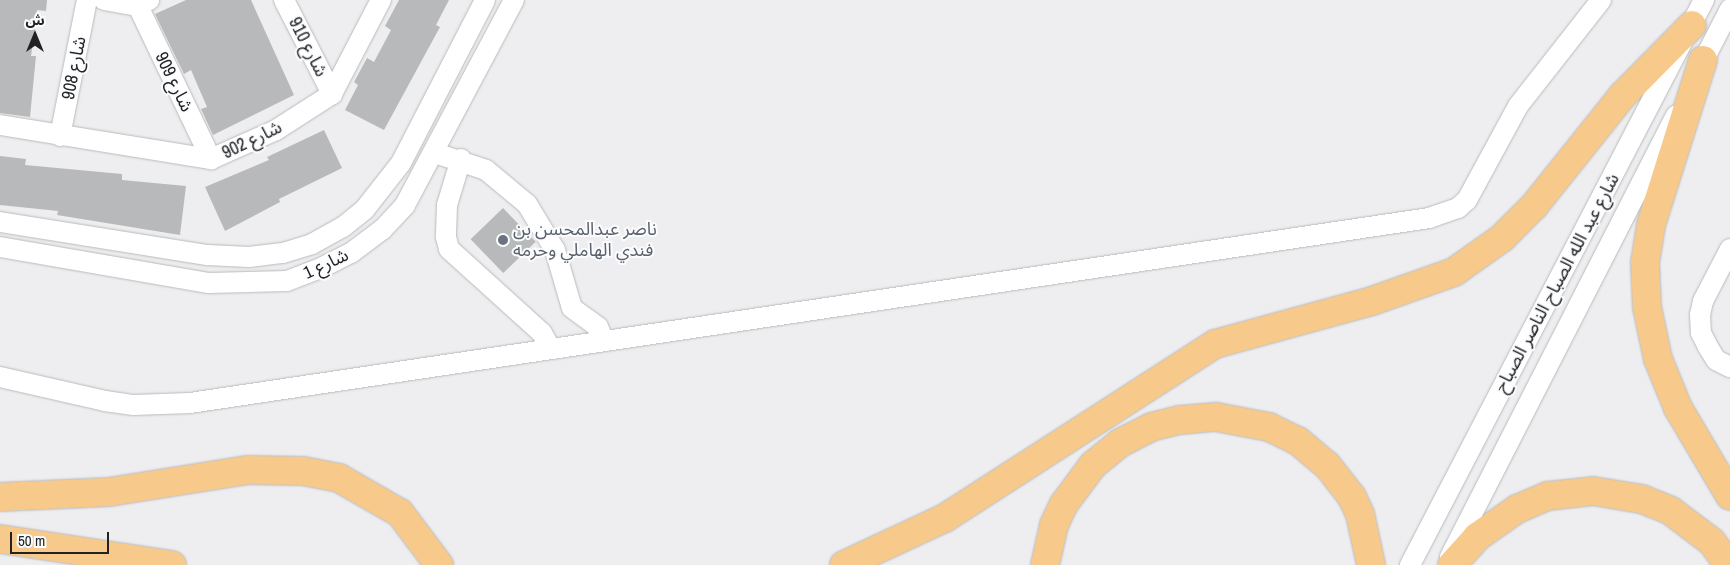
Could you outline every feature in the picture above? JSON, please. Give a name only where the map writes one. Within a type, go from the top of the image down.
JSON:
[{"type":"highway","points":[[844,565],[945,518],[1216,344],[1372,301],[1454,272],[1502,238],[1534,206],[1623,96],[1692,25]]},
{"type":"highway","points":[[1704,60],[1651,225],[1646,262],[1647,307],[1658,359],[1678,408],[1730,496]]},
{"type":"highway","points":[[1045,565],[1050,538],[1064,504],[1093,464],[1120,442],[1151,427],[1180,420],[1216,417],[1269,427],[1298,441],[1328,465],[1352,497],[1360,514],[1371,565]]},
{"type":"highway","points":[[0,497],[109,492],[248,470],[304,471],[339,478],[370,493],[400,513],[422,539],[439,565]]},
{"type":"highway","points":[[1452,565],[1476,537],[1517,509],[1548,496],[1593,491],[1634,497],[1671,511],[1712,542],[1729,565]]},
{"type":"highway","points":[[0,539],[172,565]]},
{"type":"street","name":"شارع 908","points":[[60,136],[88,0]]},
{"type":"street","points":[[104,0],[143,3]]},
{"type":"street","name":"شارع 910","points":[[284,0],[332,94]]},
{"type":"street","points":[[332,94],[380,0]]},
{"type":"street","name":"شارع 1","points":[[0,222],[208,255],[258,256],[312,244],[343,227],[364,209],[397,169],[485,0]]},
{"type":"street","name":"شارع 1","points":[[0,247],[209,283],[287,281],[351,253],[382,230],[405,205],[435,152],[514,0]]},
{"type":"street","points":[[0,377],[105,401],[158,405],[190,403],[1446,213],[1458,208],[1467,200],[1518,106],[1601,0]]},
{"type":"street","name":"شارع عبد الله الصباح الناصر الصباح","points":[[1410,565],[1704,0]]},
{"type":"street","name":"شارع 909","points":[[143,3],[211,159]]},
{"type":"street","name":"شارع عبد الله الصباح الناصر الصباح","points":[[1446,565],[1730,9]]},
{"type":"street","name":"شارع 902","points":[[0,125],[211,159],[276,130],[332,94]]},
{"type":"street","points":[[435,152],[461,159],[497,177],[527,204],[552,244],[572,308],[598,327],[604,341]]},
{"type":"street","points":[[461,159],[446,211],[446,237],[449,249],[542,333],[551,349]]},
{"type":"street","points":[[1730,249],[1703,301],[1700,315],[1701,333],[1708,347],[1716,360],[1730,367]]},
{"type":"building","points":[[0,0],[47,0],[46,11],[37,10],[31,56],[36,56],[30,117],[0,113]]},
{"type":"building","points":[[186,0],[251,0],[294,95],[213,135],[201,109],[207,107],[191,70],[184,74],[155,14]]},
{"type":"building","points":[[399,0],[449,0],[436,25],[440,27],[384,130],[345,110],[358,85],[354,82],[367,58],[374,62],[391,30],[385,26]]},
{"type":"building","points":[[324,130],[342,168],[279,199],[280,202],[225,231],[205,187],[269,160],[267,157]]},
{"type":"building","points":[[0,156],[26,159],[25,165],[122,174],[122,180],[186,186],[180,235],[57,215],[58,211],[0,205]]},
{"type":"building","name":"ناصر عبدالمحسن بن فندي الهاملي وحرمه","points":[[503,208],[536,242],[503,273],[471,239]]},
{"type":"place","name":"ناصر عبدالمحسن بن فندي الهاملي وحرمه","points":[[503,240]]}]
